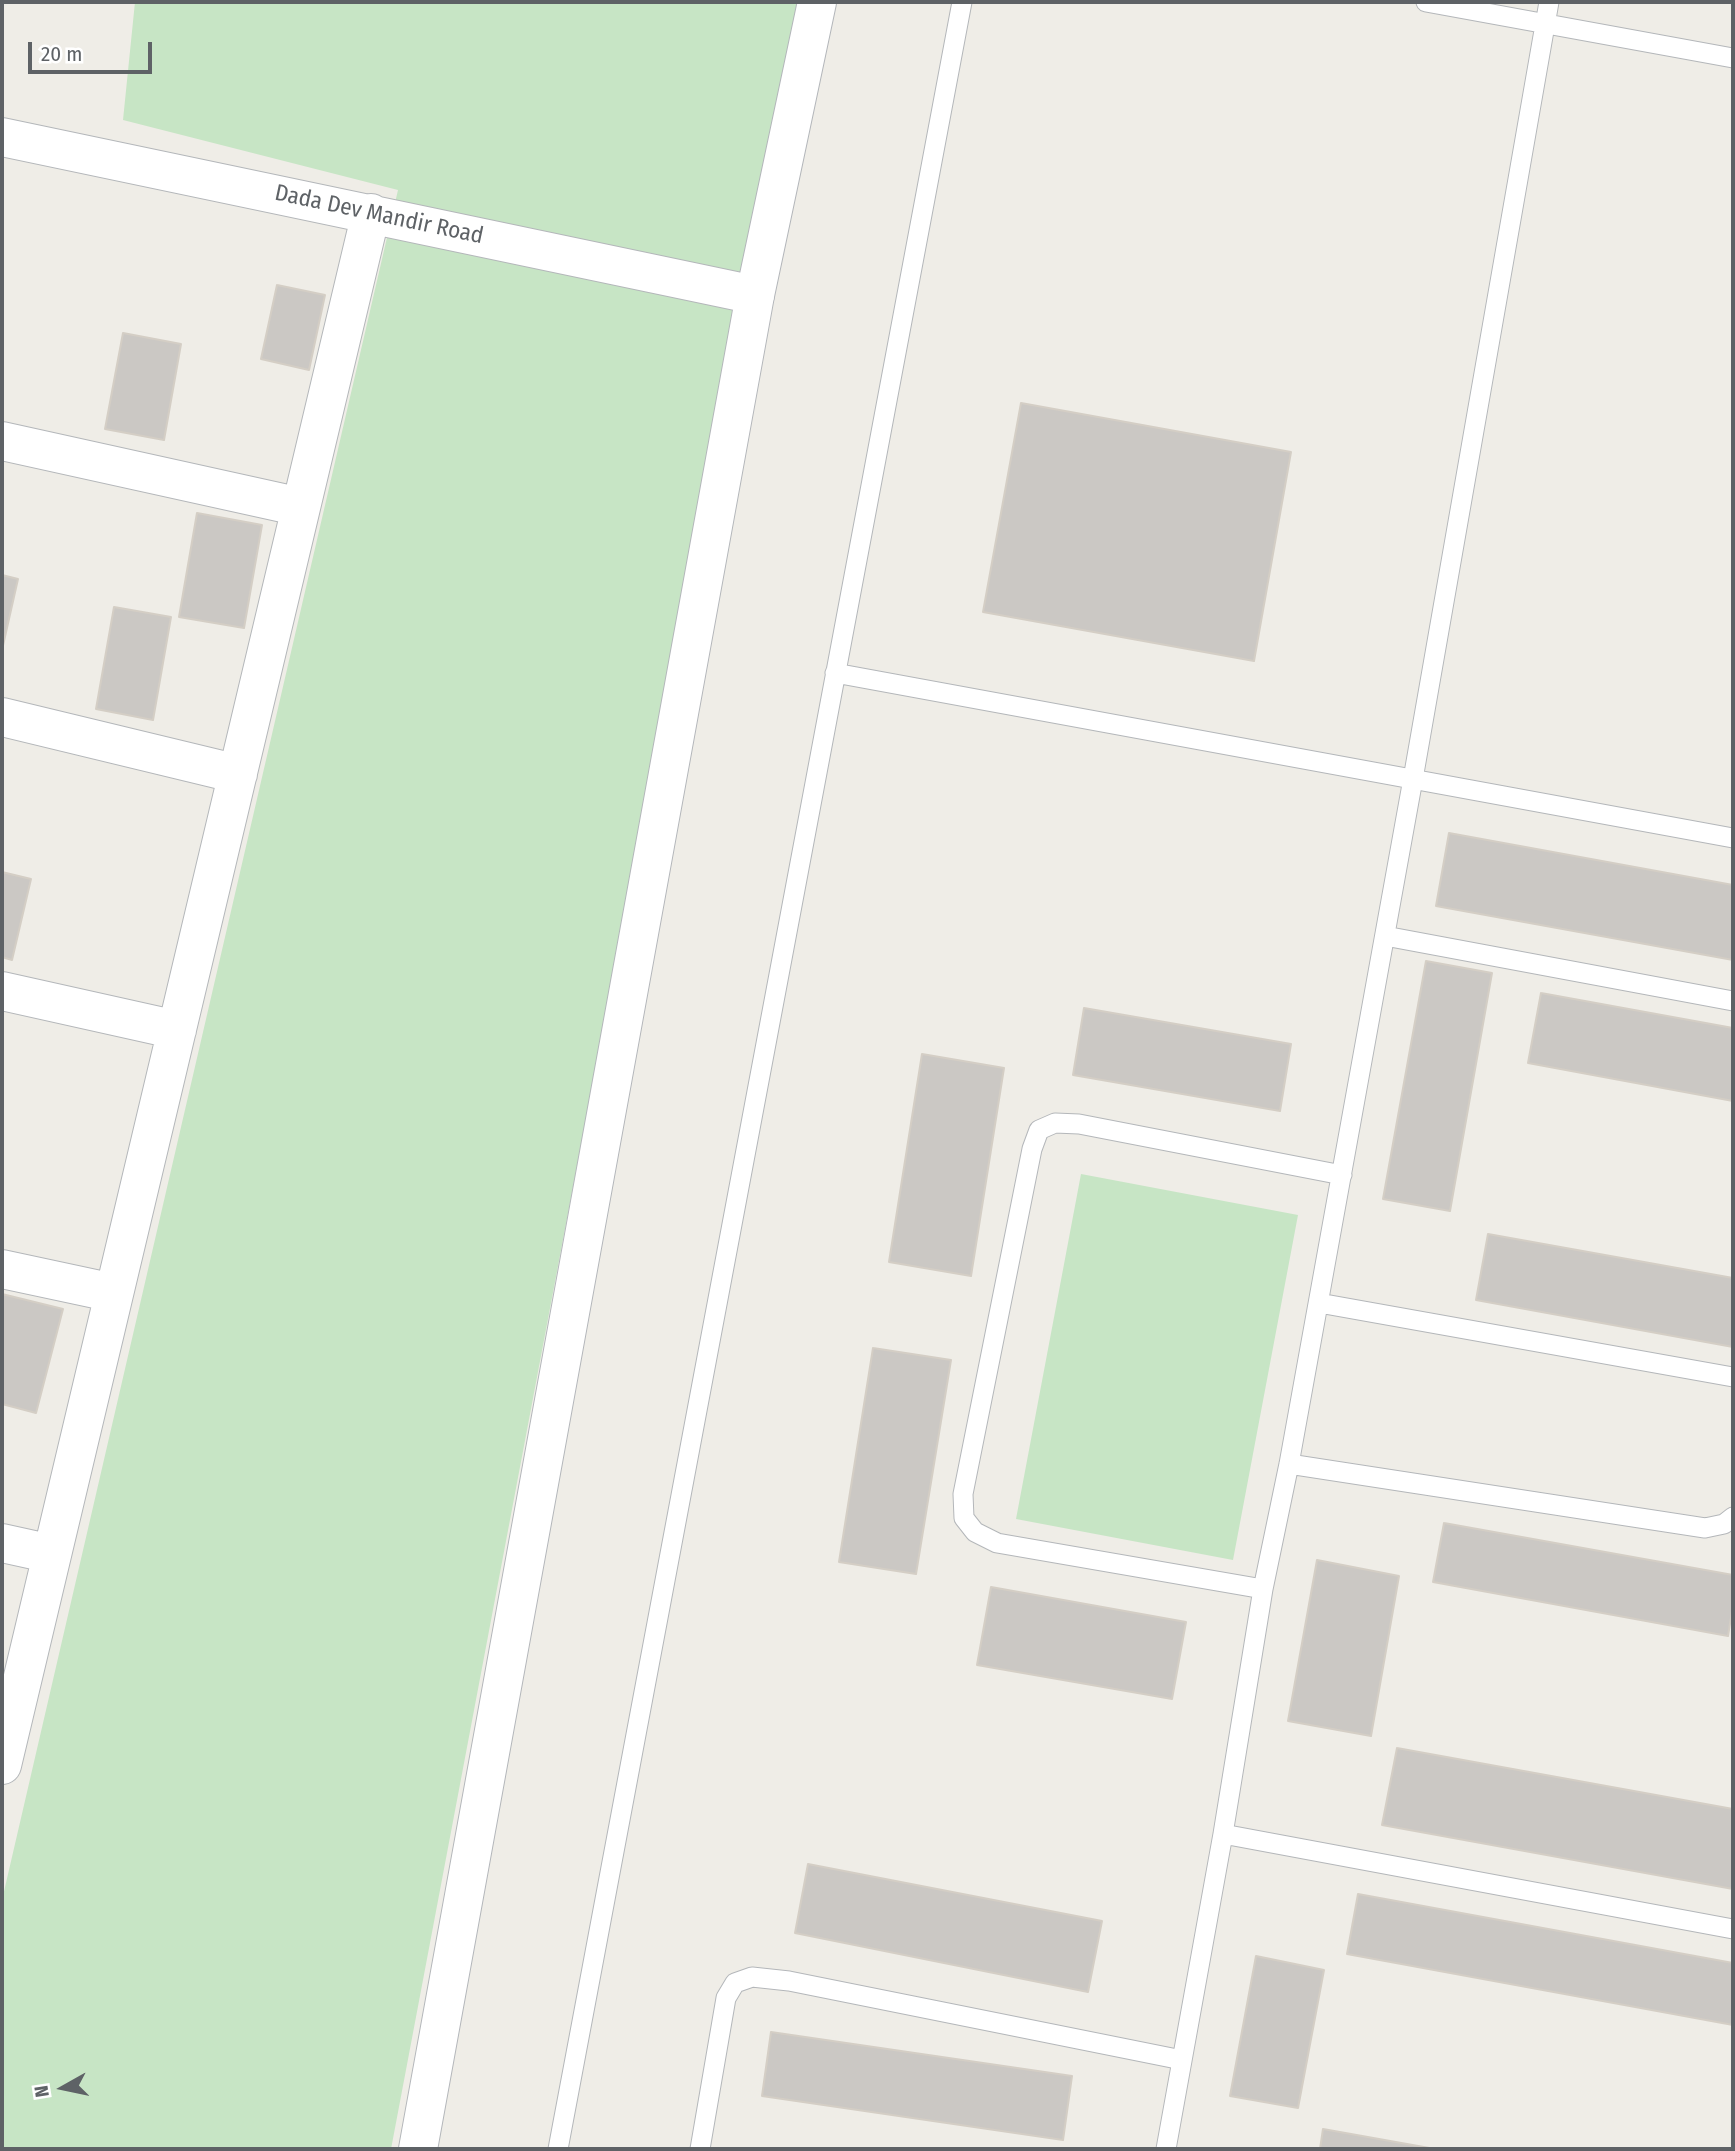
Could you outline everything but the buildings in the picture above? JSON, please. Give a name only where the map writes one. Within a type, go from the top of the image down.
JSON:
[{"type":"street","points":[[418,2149],[755,295],[817,2]]},
{"type":"street","name":"Dada Dev Mandir Road","points":[[2,138],[755,295]]},
{"type":"street","points":[[2,1765],[371,213]]},
{"type":"street","points":[[2,441],[301,507]]},
{"type":"street","points":[[2,718],[238,774]]},
{"type":"street","points":[[2,991],[177,1030]]},
{"type":"street","points":[[2,1269],[114,1293]]},
{"type":"street","points":[[2,1543],[52,1554]]},
{"type":"lane","points":[[558,2149],[962,2]]},
{"type":"lane","points":[[1426,2],[1733,58]]},
{"type":"lane","points":[[1166,2149],[1223,1835],[1263,1589],[1319,1303],[1549,2]]},
{"type":"lane","points":[[835,673],[1733,838]]},
{"type":"lane","points":[[1385,936],[1733,1001]]},
{"type":"lane","points":[[1263,1589],[997,1543],[975,1532],[964,1518],[963,1494],[1032,1149],[1039,1130],[1055,1123],[1079,1124],[1342,1175]]},
{"type":"lane","points":[[1319,1303],[1733,1377]]},
{"type":"lane","points":[[1289,1464],[1704,1528],[1724,1524],[1733,1517]]},
{"type":"lane","points":[[1223,1835],[1733,1929]]},
{"type":"lane","points":[[700,2149],[726,1998],[734,1983],[752,1977],[803,1984],[1182,2060]]},
{"type":"green space","points":[[135,2],[797,2],[391,2149],[2,2149],[2,1900],[398,190],[123,120]]},
{"type":"green space","points":[[1081,1174],[1298,1215],[1233,1560],[1016,1519]]}]
